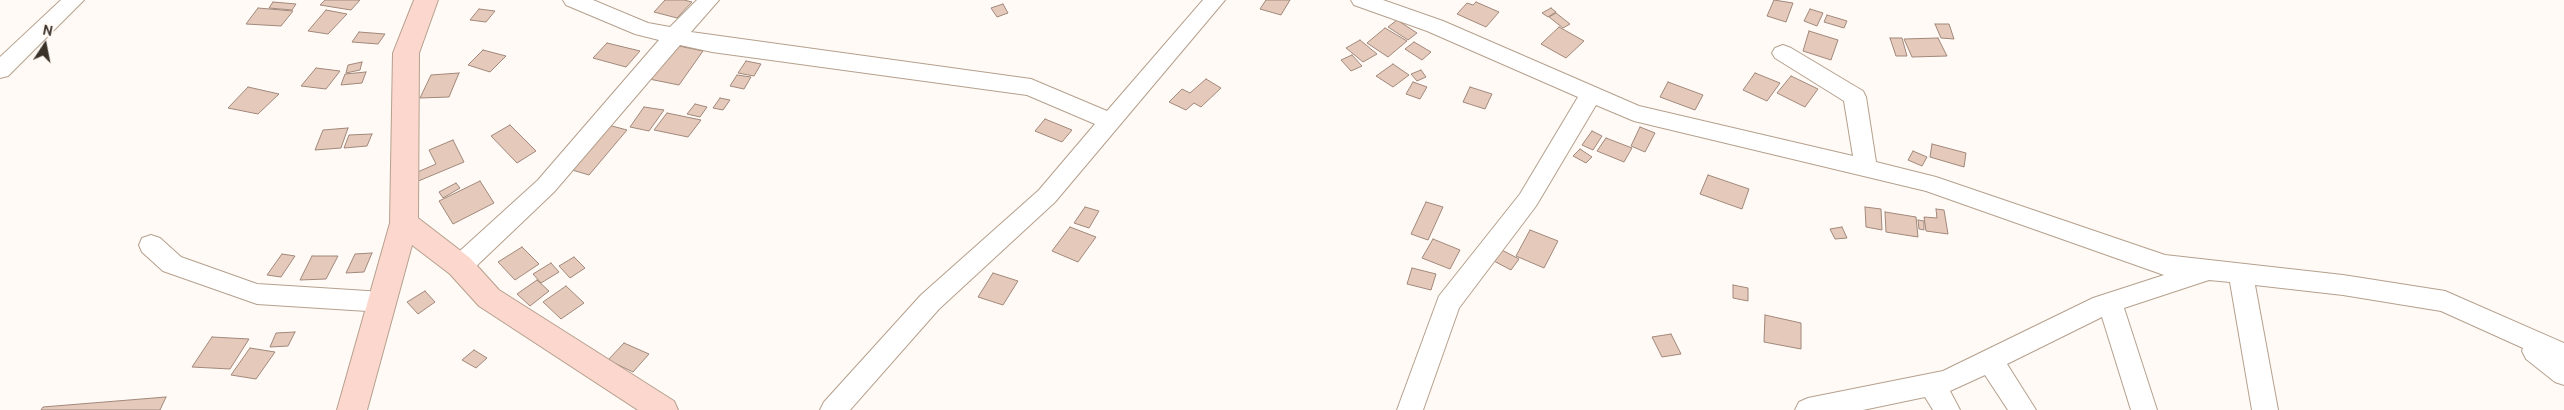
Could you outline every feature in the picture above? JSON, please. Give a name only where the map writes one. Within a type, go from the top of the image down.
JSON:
[{"type":"main road","points":[[352,410],[404,223],[406,53],[426,0]]},
{"type":"main road","points":[[404,223],[460,266],[488,298],[663,410]]},
{"type":"street","points":[[0,70],[74,0]]},
{"type":"street","points":[[573,0],[643,29],[712,44],[1031,88],[1111,122]]},
{"type":"street","points":[[460,266],[546,186],[675,36],[709,0]]},
{"type":"street","points":[[833,410],[930,302],[1047,196],[1215,0]]},
{"type":"street","points":[[1363,0],[1436,26],[1634,113],[1928,183],[2165,265],[2342,285],[2445,301],[2564,355]]},
{"type":"street","points":[[1783,53],[1856,97],[1866,169]]},
{"type":"street","points":[[1410,410],[1448,303],[1528,200],[1591,94]]},
{"type":"street","points":[[151,245],[172,264],[257,294],[383,302]]},
{"type":"street","points":[[1818,409],[1947,381],[2110,303],[2210,270]]},
{"type":"street","points":[[2241,274],[2265,410]]},
{"type":"street","points":[[2110,303],[2144,410]]},
{"type":"street","points":[[2508,330],[2564,374]]},
{"type":"street","points":[[1990,360],[2024,410]]},
{"type":"street","points":[[1932,384],[1947,410]]},
{"type":"building","points":[[325,0],[360,0],[351,10],[320,5]]},
{"type":"building","points":[[665,0],[692,2],[677,18],[654,12]]},
{"type":"building","points":[[1266,0],[1290,0],[1281,15],[1260,9]]},
{"type":"building","points":[[1774,0],[1793,3],[1786,22],[1767,16]]},
{"type":"building","points":[[273,2],[296,4],[292,10],[269,8]]},
{"type":"building","points":[[1476,2],[1499,12],[1486,27],[1457,14],[1467,3],[1473,5]]},
{"type":"building","points":[[1003,4],[1008,13],[997,17],[991,8]]},
{"type":"building","points":[[258,8],[293,11],[281,26],[246,24]]},
{"type":"building","points":[[1551,8],[1556,12],[1548,17],[1542,13]]},
{"type":"building","points":[[479,9],[495,11],[486,22],[470,20]]},
{"type":"building","points":[[1810,9],[1823,13],[1817,26],[1804,21]]},
{"type":"building","points":[[326,10],[347,14],[328,34],[308,31]]},
{"type":"building","points":[[1556,13],[1570,24],[1563,28],[1549,17]]},
{"type":"building","points":[[1827,15],[1847,21],[1844,28],[1824,22]]},
{"type":"building","points":[[1397,20],[1417,33],[1408,40],[1388,27]]},
{"type":"building","points":[[1935,24],[1949,24],[1954,39],[1941,38]]},
{"type":"building","points":[[1559,27],[1584,41],[1566,58],[1541,44]]},
{"type":"building","points":[[1385,28],[1407,41],[1388,57],[1367,43]]},
{"type":"building","points":[[1809,31],[1838,40],[1831,60],[1803,51]]},
{"type":"building","points":[[359,32],[385,34],[378,44],[352,42]]},
{"type":"building","points":[[1890,38],[1902,38],[1907,56],[1896,56]]},
{"type":"building","points":[[1938,38],[1947,56],[1912,57],[1904,39]]},
{"type":"building","points":[[1360,40],[1377,54],[1363,62],[1346,48]]},
{"type":"building","points":[[1414,42],[1431,52],[1422,60],[1405,49]]},
{"type":"building","points":[[607,43],[640,51],[626,67],[593,58]]},
{"type":"building","points":[[674,45],[703,51],[679,85],[649,79]]},
{"type":"building","points":[[483,50],[506,56],[490,72],[468,65]]},
{"type":"building","points":[[1352,55],[1362,66],[1351,71],[1341,60]]},
{"type":"building","points":[[746,61],[761,64],[754,76],[738,73]]},
{"type":"building","points":[[362,62],[360,70],[346,73],[348,65]]},
{"type":"building","points":[[1393,64],[1409,75],[1393,87],[1376,76]]},
{"type":"building","points":[[316,68],[340,71],[326,89],[301,86]]},
{"type":"building","points":[[1421,70],[1426,77],[1417,81],[1411,74]]},
{"type":"building","points":[[366,72],[362,83],[341,85],[345,74]]},
{"type":"building","points":[[459,73],[449,97],[420,98],[431,75]]},
{"type":"building","points":[[1755,73],[1780,83],[1767,101],[1743,90]]},
{"type":"building","points":[[737,75],[751,77],[744,89],[730,86]]},
{"type":"building","points":[[1791,76],[1818,89],[1805,107],[1777,93]]},
{"type":"building","points":[[1206,79],[1221,88],[1201,107],[1194,103],[1186,110],[1169,102],[1182,89],[1190,93]]},
{"type":"building","points":[[1413,82],[1427,87],[1420,99],[1406,94]]},
{"type":"building","points":[[1668,82],[1703,95],[1695,110],[1660,97]]},
{"type":"building","points":[[248,87],[279,94],[258,114],[228,108]]},
{"type":"building","points":[[1470,87],[1492,94],[1485,109],[1463,102]]},
{"type":"building","points":[[720,98],[730,100],[723,110],[713,108]]},
{"type":"building","points":[[695,104],[707,107],[700,117],[687,114]]},
{"type":"building","points":[[644,107],[664,110],[649,131],[630,127]]},
{"type":"building","points":[[667,113],[701,120],[688,137],[654,130]]},
{"type":"building","points":[[1045,119],[1072,130],[1062,142],[1035,131]]},
{"type":"building","points":[[510,125],[536,151],[517,163],[491,136]]},
{"type":"building","points":[[608,125],[627,130],[589,175],[569,169]]},
{"type":"building","points":[[1640,127],[1655,133],[1645,152],[1631,146]]},
{"type":"building","points":[[348,128],[341,148],[315,150],[323,130]]},
{"type":"building","points":[[1592,131],[1602,136],[1593,150],[1582,145]]},
{"type":"building","points":[[372,134],[367,146],[344,148],[349,135]]},
{"type":"building","points":[[1606,138],[1632,148],[1624,162],[1597,151]]},
{"type":"building","points":[[453,140],[464,162],[416,182],[413,174],[436,164],[429,150]]},
{"type":"building","points":[[1932,144],[1966,153],[1964,167],[1930,157]]},
{"type":"building","points":[[1580,149],[1592,157],[1586,163],[1573,156]]},
{"type":"building","points":[[1913,151],[1927,157],[1922,166],[1908,160]]},
{"type":"building","points":[[1708,175],[1749,189],[1742,209],[1700,194]]},
{"type":"building","points":[[480,181],[494,203],[453,224],[439,201]]},
{"type":"building","points":[[456,183],[460,188],[443,198],[439,192]]},
{"type":"building","points":[[1426,202],[1443,207],[1428,240],[1411,234]]},
{"type":"building","points":[[1085,207],[1099,211],[1089,228],[1074,223]]},
{"type":"building","points":[[1865,207],[1881,209],[1882,230],[1866,227]]},
{"type":"building","points":[[1936,209],[1944,210],[1948,234],[1926,231],[1924,217],[1937,218]]},
{"type":"building","points":[[1885,212],[1916,217],[1918,237],[1886,232]]},
{"type":"building","points":[[1918,220],[1924,221],[1924,230],[1919,229]]},
{"type":"building","points":[[1070,227],[1096,237],[1078,262],[1052,251]]},
{"type":"building","points":[[1842,227],[1847,238],[1835,239],[1830,229]]},
{"type":"building","points":[[1530,230],[1558,241],[1544,268],[1516,256]]},
{"type":"building","points":[[1433,239],[1460,250],[1450,269],[1422,258]]},
{"type":"building","points":[[522,247],[539,264],[515,280],[498,262]]},
{"type":"building","points":[[1500,249],[1519,259],[1511,270],[1492,260]]},
{"type":"building","points":[[372,253],[364,272],[346,273],[355,254]]},
{"type":"building","points":[[282,254],[295,256],[281,277],[267,275]]},
{"type":"building","points":[[312,256],[338,256],[326,279],[300,280]]},
{"type":"building","points":[[574,257],[585,268],[570,278],[559,266]]},
{"type":"building","points":[[551,263],[559,272],[541,283],[533,274]]},
{"type":"building","points":[[1412,268],[1436,274],[1431,290],[1407,284]]},
{"type":"building","points":[[993,273],[1018,281],[1003,305],[978,297]]},
{"type":"building","points":[[537,280],[549,291],[530,306],[517,294]]},
{"type":"building","points":[[1733,285],[1748,288],[1748,301],[1733,298]]},
{"type":"building","points":[[566,286],[584,303],[561,319],[543,302]]},
{"type":"building","points":[[425,291],[435,302],[418,314],[407,302]]},
{"type":"building","points":[[1765,315],[1801,323],[1801,349],[1764,342]]},
{"type":"building","points":[[295,332],[288,346],[270,347],[276,333]]},
{"type":"building","points":[[1671,334],[1681,354],[1662,357],[1652,337]]},
{"type":"building","points":[[212,337],[249,339],[230,369],[192,367]]},
{"type":"building","points":[[624,343],[649,354],[633,372],[608,360]]},
{"type":"building","points":[[250,348],[275,352],[256,379],[231,375]]},
{"type":"building","points":[[474,350],[487,358],[476,368],[462,360]]},
{"type":"building","points":[[166,397],[160,410],[41,410],[43,407]]}]
